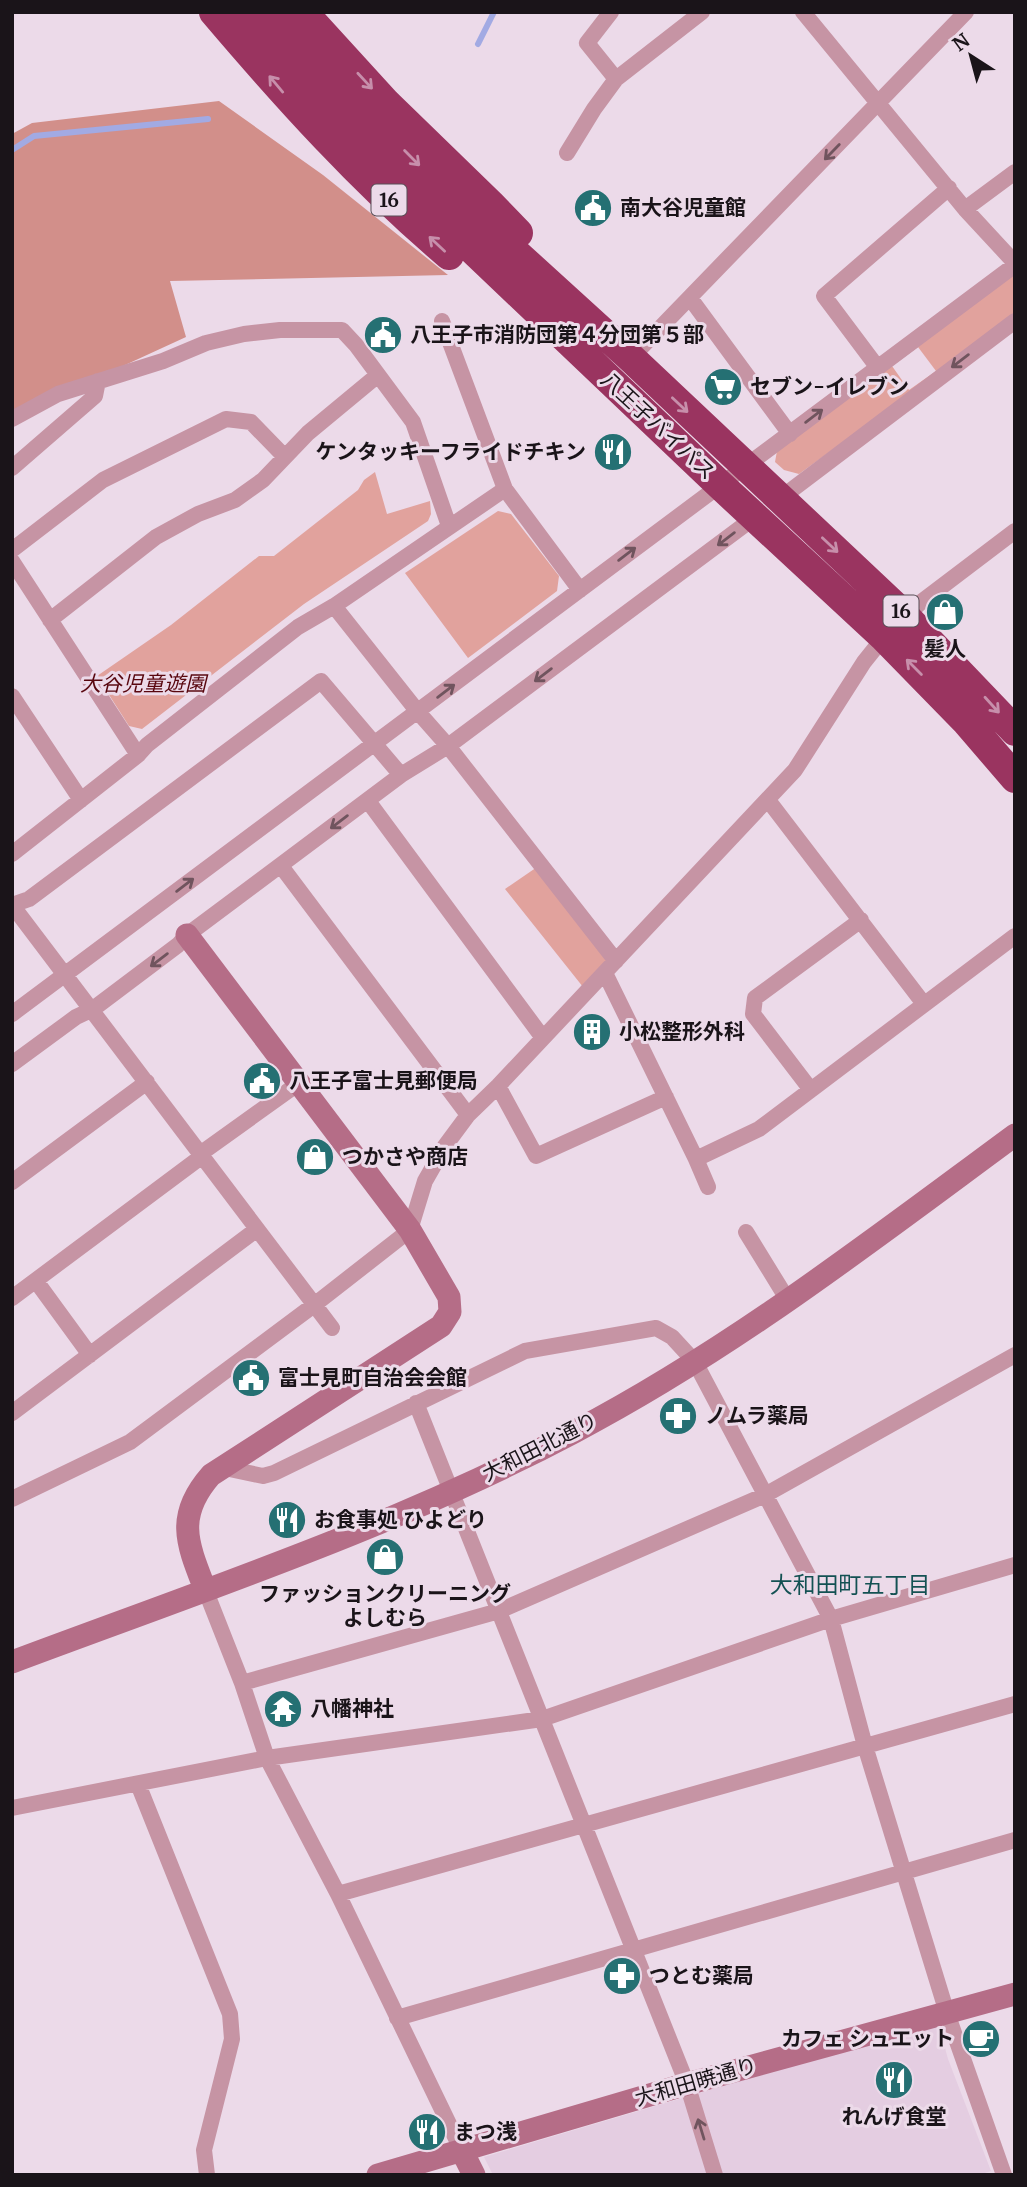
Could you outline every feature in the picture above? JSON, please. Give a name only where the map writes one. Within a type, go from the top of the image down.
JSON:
[{"type":"highway","name":"16","points":[[214,12],[287,97],[385,196],[466,269],[588,361]]},
{"type":"highway","name":"八王子バイパス","points":[[243,12],[363,110],[433,178],[631,358],[905,616],[1015,731]]},
{"type":"highway","name":"八王子バイパス","points":[[276,12],[304,64],[384,165],[588,361],[884,637],[966,721],[1015,778]]},
{"type":"highway","points":[[303,12],[386,103],[490,204],[631,358]]},
{"type":"street","points":[[611,12],[587,43],[616,79]]},
{"type":"street","points":[[566,153],[616,79],[702,12]]},
{"type":"street","points":[[12,1014],[1015,264],[965,209],[803,12]]},
{"type":"street","points":[[631,358],[966,12]]},
{"type":"street","points":[[965,209],[1015,172]]},
{"type":"street","points":[[877,368],[824,296],[949,188]]},
{"type":"street","points":[[690,298],[790,434]]},
{"type":"street","points":[[442,321],[505,489],[580,590]]},
{"type":"street","points":[[12,1064],[76,1017],[93,1009],[401,775],[448,746],[1015,321]]},
{"type":"street","points":[[12,419],[58,394],[163,361],[206,344],[244,334],[310,328],[342,330],[413,422],[449,526]]},
{"type":"street","points":[[50,620],[156,537],[198,514],[234,500],[263,480],[307,433],[378,375]]},
{"type":"street","points":[[12,468],[95,396],[98,382]]},
{"type":"street","points":[[12,550],[103,480],[226,419],[251,422],[285,457]]},
{"type":"street","points":[[12,854],[236,674],[298,628],[505,489]]},
{"type":"street","points":[[12,1499],[130,1442],[410,1230],[425,1181],[445,1146],[468,1115],[498,1087],[795,770],[864,662],[884,637],[905,616],[1015,531]]},
{"type":"street","points":[[12,561],[138,755]]},
{"type":"street","points":[[334,606],[448,746],[610,967],[708,1187]]},
{"type":"street","points":[[332,1328],[12,905],[29,899],[321,681],[401,775]]},
{"type":"street","points":[[12,696],[81,800]]},
{"type":"street","points":[[768,800],[925,1004]]},
{"type":"street","points":[[368,801],[543,1038]]},
{"type":"street","points":[[281,866],[468,1115]]},
{"type":"street","points":[[811,1090],[753,1014],[755,998],[861,920]]},
{"type":"street","points":[[187,935],[410,1230],[449,1297],[450,1312],[441,1326],[220,1467],[197,1492],[188,1516],[187,1531],[193,1560],[242,1683],[267,1758],[338,1894],[474,2175]]},
{"type":"street","points":[[696,1159],[759,1129],[1015,936]]},
{"type":"street","points":[[12,1182],[147,1083]]},
{"type":"street","points":[[12,1298],[299,1083]]},
{"type":"street","points":[[498,1087],[536,1156],[666,1097]]},
{"type":"street","name":"大和田北通り","points":[[12,1662],[358,1531],[574,1432],[695,1362],[789,1302],[1015,1135]]},
{"type":"street","points":[[12,1413],[257,1230]]},
{"type":"street","points":[[746,1232],[789,1302]]},
{"type":"street","points":[[36,1281],[90,1355]]},
{"type":"street","points":[[220,1467],[263,1476],[274,1474],[525,1351],[656,1328],[672,1337],[695,1362],[831,1619],[865,1746],[947,2013],[1003,2175]]},
{"type":"street","points":[[242,1683],[499,1611],[765,1495],[1015,1355]]},
{"type":"street","points":[[416,1403],[687,2084],[715,2175]]},
{"type":"street","points":[[12,1808],[267,1758],[541,1718],[831,1619],[1015,1565]]},
{"type":"street","points":[[338,1894],[1015,1704]]},
{"type":"street","points":[[138,1784],[230,2014],[232,2039],[204,2150],[207,2175]]},
{"type":"street","points":[[397,2018],[1015,1840]]},
{"type":"street","name":"大和田暁通り","points":[[378,2175],[687,2084],[1015,1994]]},
{"type":"shaded area","points":[[219,101],[323,175],[448,275],[170,281],[186,337],[12,417],[12,134],[32,123]]},
{"type":"shaded area","points":[[938,2022],[948,2059],[991,2171],[979,2175],[493,2175],[484,2157]]},
{"type":"green space","points":[[1015,272],[1015,318],[799,474],[784,470],[775,462],[777,451]],"holes":[[[918,347],[936,371],[909,390],[892,366]]]},
{"type":"green space","name":"大谷児童遊園","points":[[375,472],[387,514],[430,501],[431,514],[428,521],[304,604],[142,729],[129,726],[97,676],[171,625],[259,556],[274,556],[358,490],[364,480]]},
{"type":"green space","points":[[498,511],[511,514],[559,576],[557,591],[468,658],[405,573]]},
{"type":"green space","points":[[540,865],[616,961],[587,992],[505,889]]},
{"type":"waterway","points":[[478,44],[494,12]]},
{"type":"waterway","points":[[12,150],[34,136],[208,119]]},
{"type":"place","name":"南大谷児童館","points":[[593,208]]},
{"type":"place","name":"八王子市消防団第４分団第５部","points":[[383,335]]},
{"type":"place","name":"セブン-イレブン","points":[[723,387]]},
{"type":"place","name":"ケンタッキーフライドチキン","points":[[613,452]]},
{"type":"place","name":"髪人","points":[[945,612]]},
{"type":"place","name":"小松整形外科","points":[[592,1032]]},
{"type":"place","name":"八王子富士見郵便局","points":[[262,1081]]},
{"type":"place","name":"つかさや商店","points":[[315,1157]]},
{"type":"place","name":"富士見町自治会会館","points":[[251,1378]]},
{"type":"place","name":"ノムラ薬局","points":[[678,1416]]},
{"type":"place","name":"お食事処 ひよどり","points":[[287,1520]]},
{"type":"place","name":"ファッションクリーニング よしむら","points":[[385,1557]]},
{"type":"place","name":"八幡神社","points":[[283,1709]]},
{"type":"place","name":"つとむ薬局","points":[[622,1976]]},
{"type":"place","name":"カフェ シュエット","points":[[981,2039]]},
{"type":"place","name":"れんげ食堂","points":[[894,2080]]},
{"type":"place","name":"まつ浅","points":[[427,2132]]},
{"type":"district","name":"大和田町五丁目","points":[[850,1585]]}]
